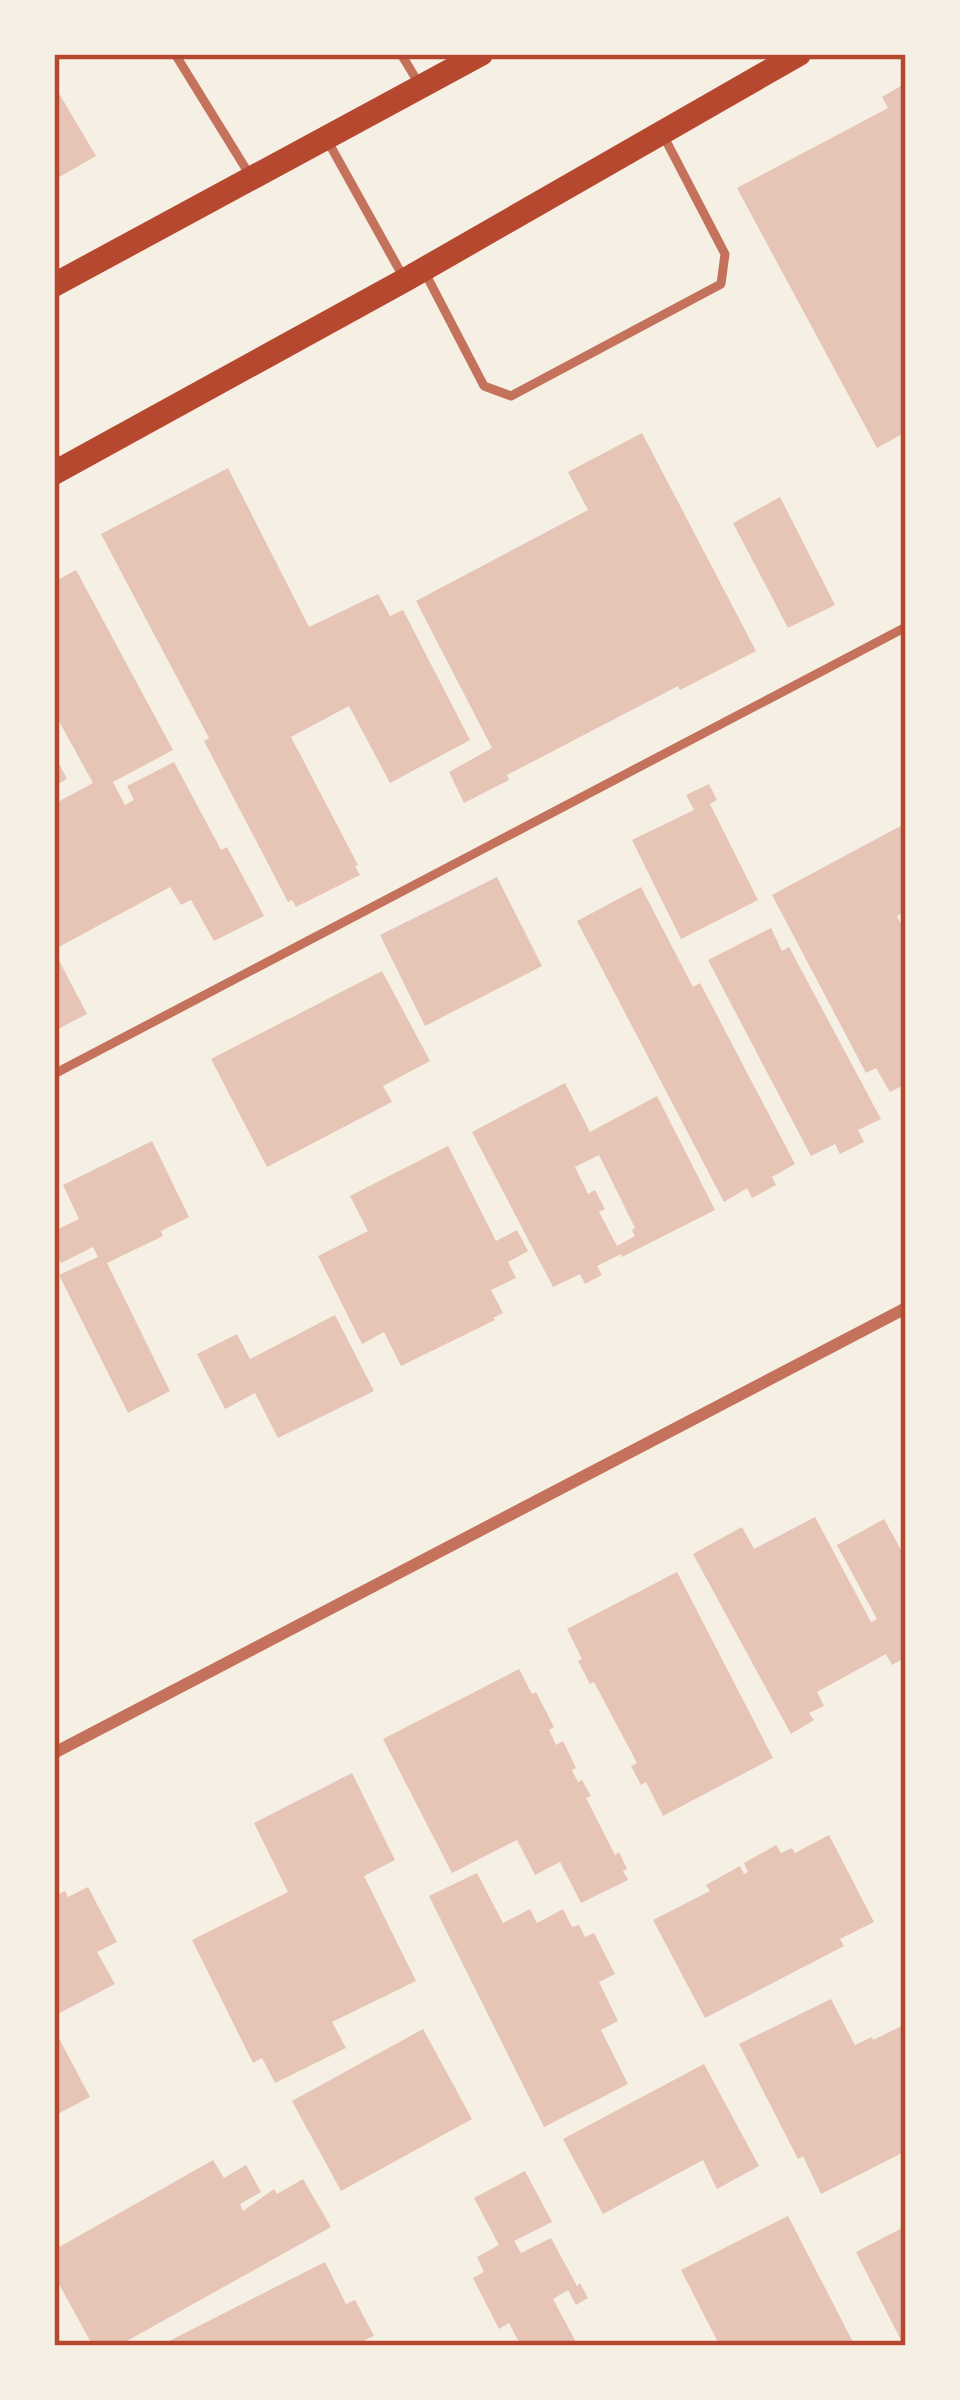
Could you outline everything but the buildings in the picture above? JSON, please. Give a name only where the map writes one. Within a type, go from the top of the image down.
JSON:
[{"type":"main road","points":[[54,285],[481,54]]},
{"type":"main road","points":[[54,473],[799,54]]},
{"type":"street","points":[[54,1753],[906,1308]]},
{"type":"lane","points":[[175,54],[252,177]]},
{"type":"lane","points":[[401,54],[421,87]]},
{"type":"lane","points":[[326,138],[484,386],[511,396],[722,284],[724,254],[662,133]]},
{"type":"lane","points":[[54,1073],[906,627]]}]
